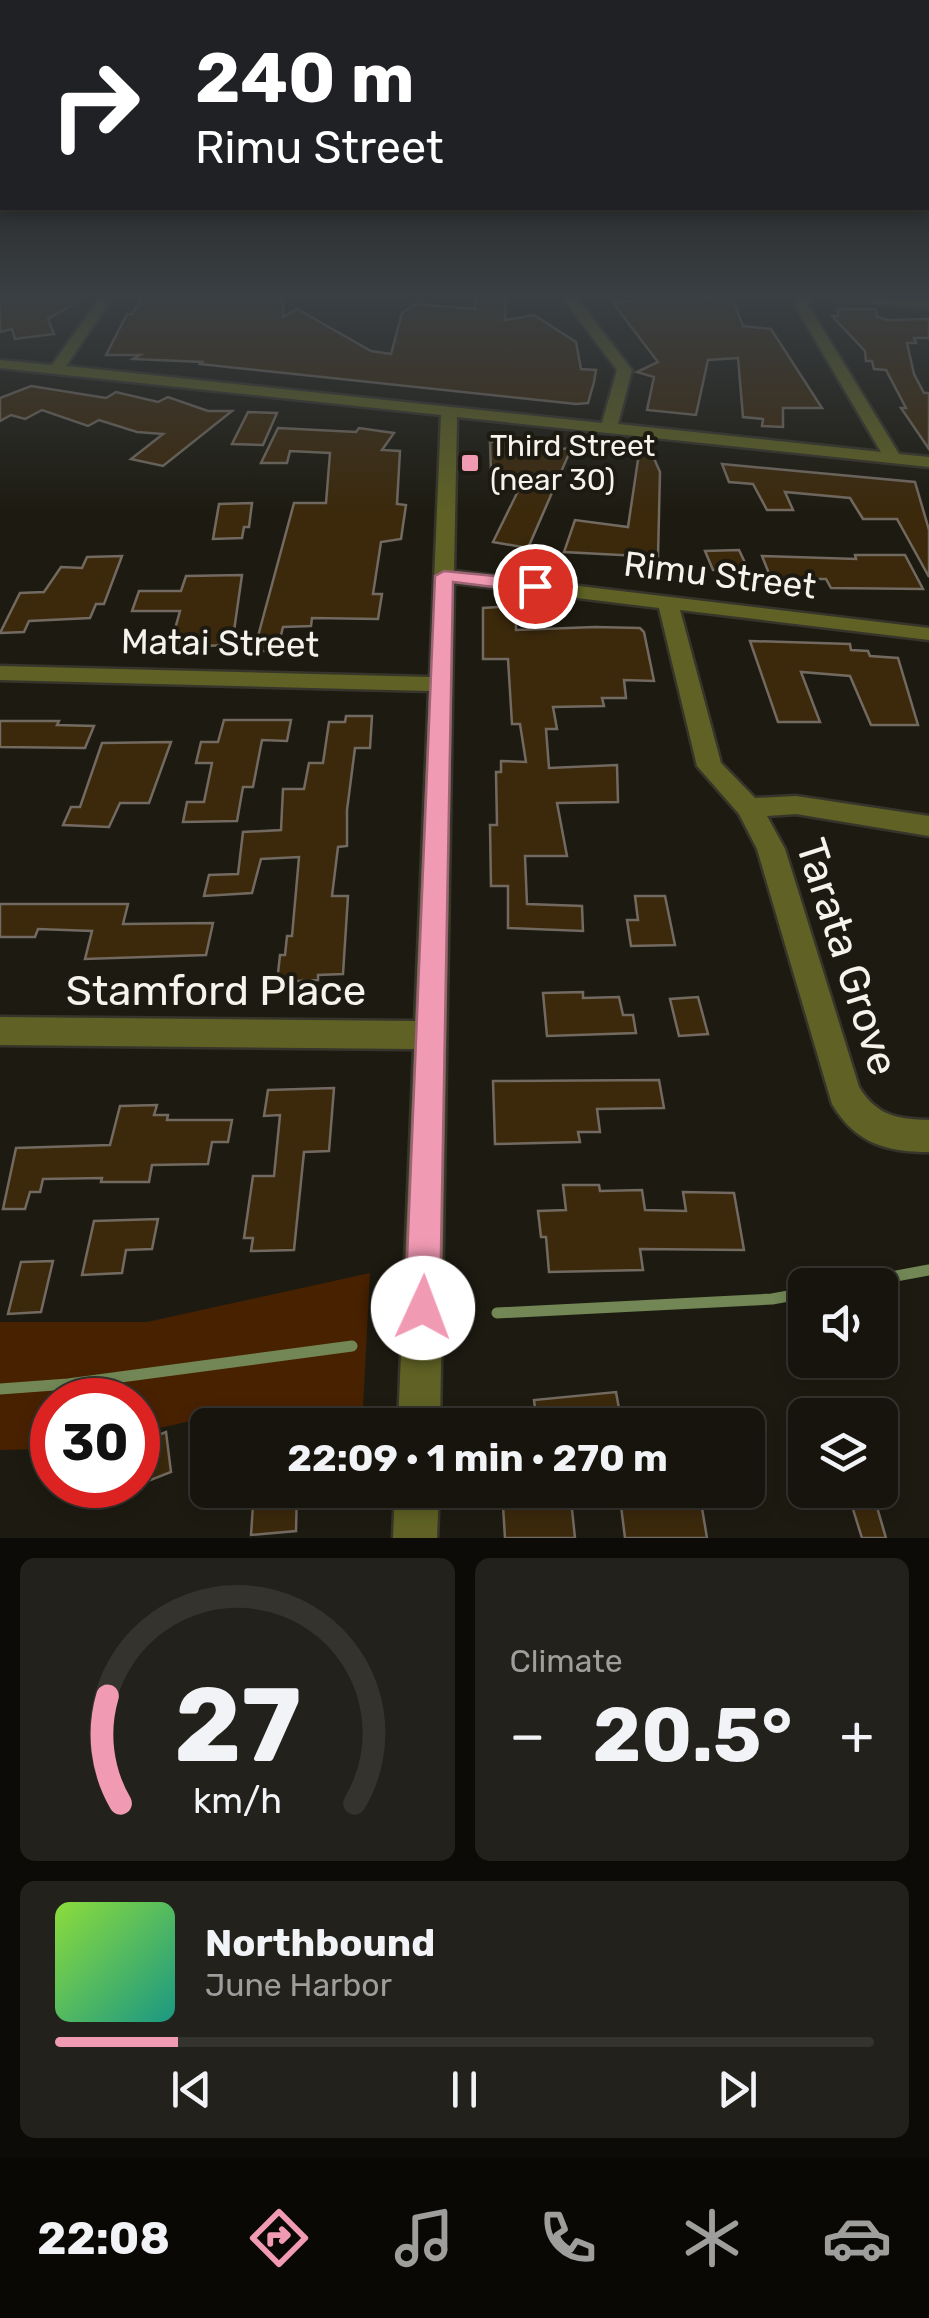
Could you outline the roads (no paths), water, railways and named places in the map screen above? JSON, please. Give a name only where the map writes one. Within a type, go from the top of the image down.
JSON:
[{"type":"street","points":[[44,369],[929,462]]},
{"type":"street","points":[[608,428],[624,369]]},
{"type":"street","points":[[840,369],[894,459]]},
{"type":"street","points":[[420,1408],[449,412]]},
{"type":"street","name":"Rimu Street","points":[[444,576],[929,634]]},
{"type":"street","name":"Tarata Grove","points":[[667,600],[709,766],[749,808],[771,850],[844,1093],[858,1119],[892,1136],[929,1136]]},
{"type":"street","name":"Matai Street","points":[[0,672],[438,684]]},
{"type":"street","name":"Tarata Grove","points":[[749,808],[796,805],[929,826]]},
{"type":"street","name":"Stamford Place","points":[[0,1032],[432,1035]]},
{"type":"street","points":[[415,1538],[416,1508]]},
{"type":"waterway","points":[[898,1276],[929,1270]]},
{"type":"waterway","points":[[497,1313],[788,1296]]},
{"type":"waterway","points":[[0,1389],[68,1384],[352,1346]]},
{"type":"place","name":"Third Street (near 30)","points":[[470,463]]}]
